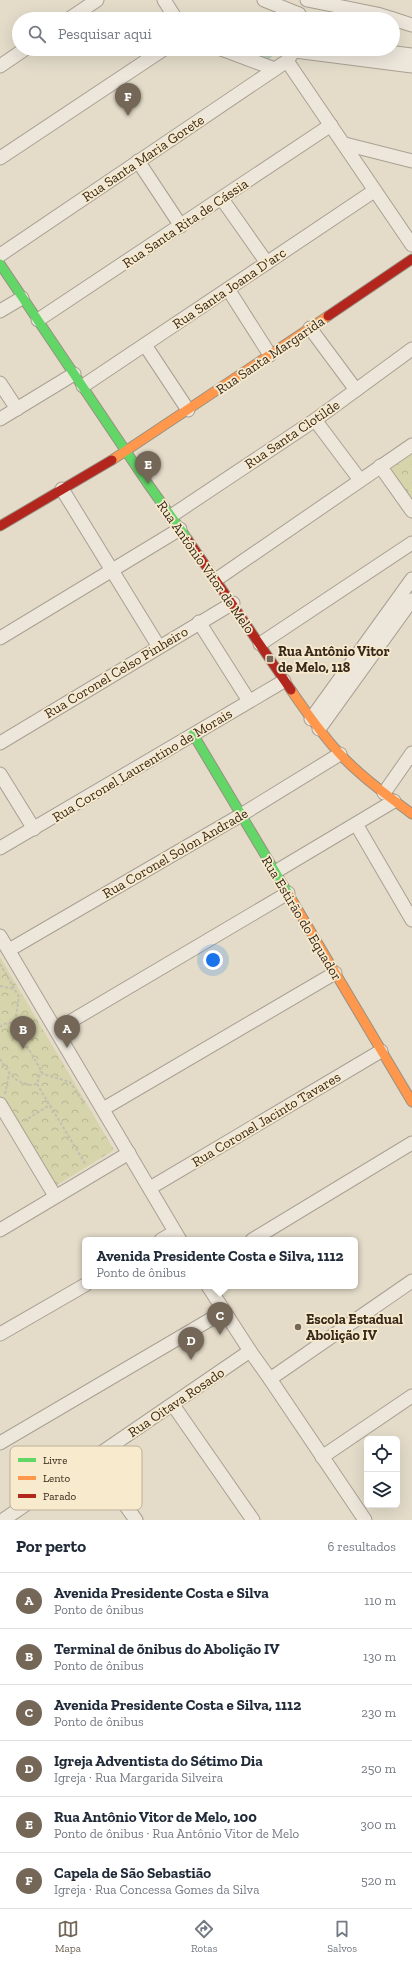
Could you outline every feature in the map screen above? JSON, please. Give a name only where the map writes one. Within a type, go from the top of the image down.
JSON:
[{"type":"street","points":[[79,12],[97,0]]},
{"type":"street","points":[[164,0],[172,12]]},
{"type":"street","points":[[264,0],[289,12]]},
{"type":"street","points":[[300,12],[302,0]]},
{"type":"street","points":[[307,0],[367,12]]},
{"type":"street","points":[[400,21],[412,25]]},
{"type":"street","points":[[400,54],[412,55]]},
{"type":"street","points":[[0,66],[15,56]]},
{"type":"street","points":[[0,158],[153,56]]},
{"type":"street","points":[[240,56],[275,69]]},
{"type":"street","name":"Rua Santa Maria Gorete","points":[[0,255],[275,69],[290,56]]},
{"type":"street","points":[[293,56],[331,125],[412,245]]},
{"type":"street","points":[[312,56],[412,66]]},
{"type":"street","name":"Rua Santa Rita de Cássia","points":[[38,320],[222,199],[331,125]]},
{"type":"street","points":[[344,144],[412,161]]},
{"type":"street","points":[[138,161],[181,226]]},
{"type":"street","name":"Rua Santa Joana D'arc","points":[[83,386],[374,190]]},
{"type":"street","points":[[222,199],[267,263]]},
{"type":"street","points":[[397,223],[412,227]]},
{"type":"street","name":"Rua Santa Margarida","points":[[0,526],[127,451],[412,259]]},
{"type":"street","name":"Rua Antônio Vitor de Melo","points":[[0,264],[170,516],[233,602],[284,681],[311,719],[340,754],[389,797],[412,814]]},
{"type":"street","points":[[228,289],[270,355]]},
{"type":"street","points":[[0,311],[22,298]]},
{"type":"street","points":[[310,328],[356,390]]},
{"type":"street","points":[[145,345],[188,410]]},
{"type":"street","name":"Rua Santa Clotilde","points":[[170,516],[315,420],[412,349]]},
{"type":"street","points":[[0,419],[74,374]]},
{"type":"street","points":[[0,382],[17,409]]},
{"type":"street","points":[[315,420],[360,480]]},
{"type":"street","points":[[216,579],[412,445]]},
{"type":"street","points":[[380,466],[412,511]]},
{"type":"street","points":[[62,489],[159,647]]},
{"type":"street","points":[[0,638],[111,569],[180,529]]},
{"type":"street","points":[[260,644],[412,543]]},
{"type":"street","points":[[311,719],[412,578]]},
{"type":"street","points":[[319,729],[412,600]]},
{"type":"street","name":"Rua Coronel Celso Pinheiro","points":[[0,743],[233,602]]},
{"type":"street","points":[[199,622],[249,701]]},
{"type":"street","name":"Rua Coronel Laurentino de Morais","points":[[0,848],[284,681]]},
{"type":"street","name":"Rua Estirão do Equador","points":[[193,734],[412,1102]]},
{"type":"street","points":[[275,872],[356,824],[389,797],[412,753]]},
{"type":"street","name":"Rua Coronel Solon Andrade","points":[[9,950],[241,815],[340,754]]},
{"type":"street","points":[[0,774],[34,829]]},
{"type":"street","points":[[356,824],[412,920]]},
{"type":"street","points":[[56,1030],[288,893]]},
{"type":"street","points":[[0,936],[177,1236]]},
{"type":"street","points":[[103,1109],[335,973]]},
{"type":"street","name":"Rua Coronel Jacinto Tavares","points":[[150,1188],[381,1051]]},
{"type":"street","points":[[1,1099],[9,1122],[55,1196]]},
{"type":"street","points":[[257,1237],[412,1143]]},
{"type":"street","points":[[0,1230],[129,1153]]},
{"type":"street","points":[[270,1379],[412,1281]]},
{"type":"street","points":[[0,1334],[82,1287]]},
{"type":"street","points":[[210,1289],[223,1312],[365,1520]]},
{"type":"street","points":[[0,1443],[223,1312]]},
{"type":"street","name":"Rua Oitava Rosado","points":[[112,1446],[250,1351]]},
{"type":"street","points":[[322,1457],[412,1396]]},
{"type":"street","points":[[173,1405],[253,1520]]},
{"type":"street","points":[[129,1510],[136,1520]]},
{"type":"street","name":"Rua Oitava Rosado","points":[[3,1520],[22,1515]]},
{"type":"path","points":[[0,964],[19,997],[15,1022],[43,1074],[70,1082],[86,1106]]},
{"type":"path","points":[[0,986],[15,990]]},
{"type":"path","points":[[0,1026],[15,1022]]},
{"type":"path","points":[[0,1060],[9,1074],[22,1083],[32,1086],[38,1084]]},
{"type":"path","points":[[41,1070],[38,1084],[86,1165],[92,1162]]},
{"type":"path","points":[[1,1099],[4,1098],[9,1074]]},
{"type":"path","points":[[9,1122],[50,1105]]},
{"type":"green space","points":[[412,451],[412,503],[386,468]]},
{"type":"green space","points":[[0,957],[114,1150],[57,1185],[49,1180],[0,1096]]},
{"type":"traffic: fast","points":[[0,264],[148,484],[188,540]]},
{"type":"traffic: fast","points":[[193,734],[289,895]]},
{"type":"traffic: slow","points":[[112,460],[328,316]]},
{"type":"traffic: slow","points":[[291,690],[320,730],[347,761],[374,785],[412,814]]},
{"type":"traffic: slow","points":[[289,895],[412,1102]]},
{"type":"traffic: jam","points":[[328,316],[412,259]]},
{"type":"traffic: jam","points":[[0,526],[112,460]]},
{"type":"traffic: jam","points":[[188,540],[291,690]]},
{"type":"place","name":"Capela de São Sebastião","points":[[128,116]]},
{"type":"place","name":"Rua Antônio Vitor de Melo, 100","points":[[148,484]]},
{"type":"place","name":"Rua Antônio Vitor de Melo, 118","points":[[270,659]]},
{"type":"place","name":"Avenida Presidente Costa e Silva","points":[[67,1048]]},
{"type":"place","name":"Terminal de õnibus do Abolição IV","points":[[23,1049]]},
{"type":"place","name":"Escola Estadual Abolição IV","points":[[298,1327]]},
{"type":"place","name":"Avenida Presidente Costa e Silva, 1112","points":[[220,1335]]},
{"type":"place","name":"Igreja Adventista do Sétimo Dia","points":[[191,1360]]}]
